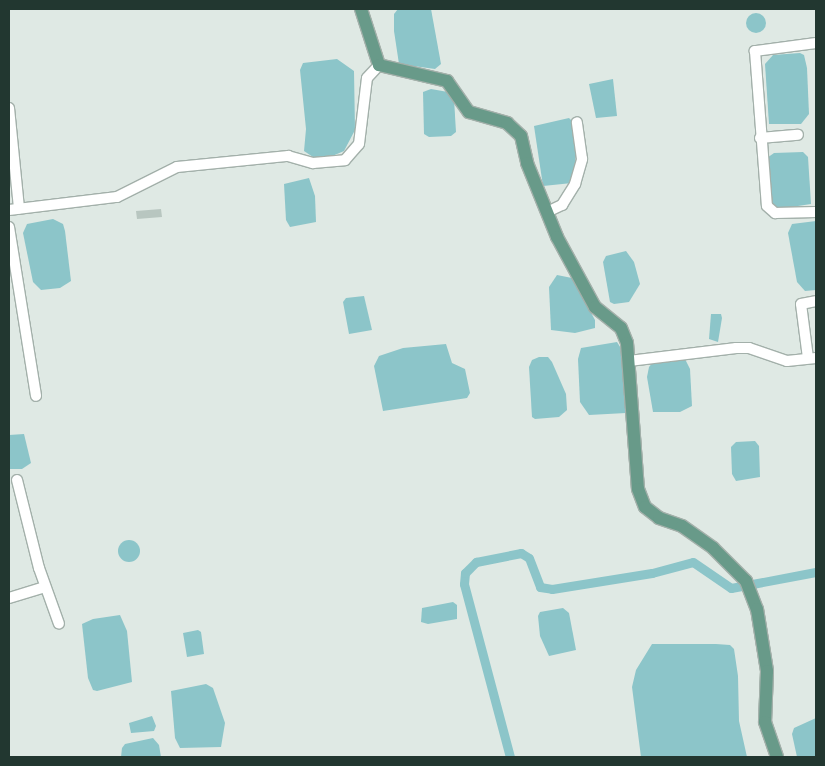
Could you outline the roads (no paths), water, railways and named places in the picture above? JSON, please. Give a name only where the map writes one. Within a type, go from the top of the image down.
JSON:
[{"type":"main road","points":[[361,9],[379,65],[447,81],[470,112],[507,123],[521,136],[528,163],[547,212],[595,308],[621,328],[627,344],[638,489],[645,507],[658,518],[682,526],[705,543],[748,586],[757,609],[767,671],[765,722],[777,757]]},
{"type":"street","points":[[816,43],[755,51],[760,138],[767,206],[775,213],[816,212]]},
{"type":"street","points":[[9,108],[14,210],[117,197],[177,167],[288,156],[313,163],[345,160],[359,144],[368,78],[379,65]]},
{"type":"street","points":[[547,212],[562,205],[575,184],[582,159],[577,122]]},
{"type":"street","points":[[760,138],[798,135]]},
{"type":"street","points":[[9,227],[36,396]]},
{"type":"street","points":[[629,362],[736,348],[748,348],[787,361],[812,358],[801,304],[816,301]]},
{"type":"street","points":[[17,480],[46,587],[59,624]]},
{"type":"street","points":[[9,598],[46,587]]},
{"type":"water","points":[[398,9],[431,9],[441,64],[435,69],[399,64],[394,31],[394,14]]},
{"type":"water","points":[[756,13],[763,16],[766,23],[763,30],[756,33],[749,30],[746,23],[749,16]]},
{"type":"water","points":[[800,53],[804,55],[807,68],[809,114],[801,124],[769,124],[765,64],[773,55]]},
{"type":"water","points":[[337,59],[354,71],[355,130],[344,151],[330,157],[316,159],[304,151],[306,129],[300,70],[303,63]]},
{"type":"water","points":[[613,79],[617,116],[596,118],[589,84]]},
{"type":"water","points":[[431,89],[448,92],[454,99],[456,132],[451,136],[429,137],[424,134],[423,92]]},
{"type":"water","points":[[569,118],[573,122],[577,148],[572,183],[543,186],[534,126]]},
{"type":"water","points":[[803,152],[808,157],[811,204],[778,209],[771,203],[767,158],[774,153]]},
{"type":"water","points":[[309,178],[315,196],[316,222],[290,227],[286,220],[284,184]]},
{"type":"water","points":[[53,219],[63,224],[71,281],[60,288],[41,290],[33,282],[23,233],[27,224]]},
{"type":"water","points":[[816,221],[816,290],[805,291],[797,282],[788,233],[792,224]]},
{"type":"water","points":[[626,251],[634,262],[640,284],[629,302],[614,304],[610,302],[603,262],[606,256]]},
{"type":"water","points":[[557,275],[572,278],[595,320],[595,328],[575,333],[551,330],[549,287]]},
{"type":"water","points":[[364,296],[372,330],[349,334],[343,302],[346,298]]},
{"type":"water","points":[[711,314],[721,314],[722,318],[718,342],[709,339]]},
{"type":"water","points":[[617,342],[622,350],[626,413],[589,415],[580,402],[578,359],[581,348]]},
{"type":"water","points":[[446,344],[452,363],[465,369],[470,393],[467,398],[383,411],[374,366],[379,356],[403,348]]},
{"type":"water","points":[[539,357],[548,357],[552,362],[566,394],[567,410],[559,417],[535,419],[532,417],[529,367],[532,360]]},
{"type":"water","points":[[685,359],[690,369],[692,406],[680,412],[653,412],[647,377],[649,367],[653,362]]},
{"type":"water","points":[[24,434],[31,463],[22,469],[10,469],[9,435]]},
{"type":"water","points":[[755,441],[759,446],[760,477],[736,481],[732,474],[731,447],[736,442]]},
{"type":"water","points":[[125,540],[133,540],[140,547],[140,555],[133,562],[125,562],[118,555],[118,547]]},
{"type":"water","points":[[453,602],[457,605],[457,619],[428,624],[421,622],[422,608]]},
{"type":"water","points":[[563,608],[569,613],[576,650],[549,656],[540,636],[538,616],[540,612]]},
{"type":"water","points":[[120,615],[127,631],[132,682],[97,691],[93,690],[88,678],[82,624],[93,619]]},
{"type":"water","points":[[198,630],[201,632],[204,654],[187,657],[183,633]]},
{"type":"water","points":[[652,644],[716,644],[730,645],[734,649],[738,676],[739,721],[747,757],[641,757],[632,687],[636,670]]},
{"type":"water","points":[[206,684],[213,688],[225,723],[221,747],[180,748],[175,738],[171,691]]},
{"type":"water","points":[[152,716],[156,726],[154,731],[131,733],[129,723]]},
{"type":"water","points":[[816,718],[816,757],[797,757],[792,734],[794,728]]},
{"type":"water","points":[[153,738],[159,745],[161,757],[121,757],[122,748],[125,744]]},
{"type":"waterway","points":[[510,757],[464,584],[465,573],[476,562],[521,553],[529,558],[540,587],[552,589],[652,573],[693,562],[731,588],[816,572]]}]
